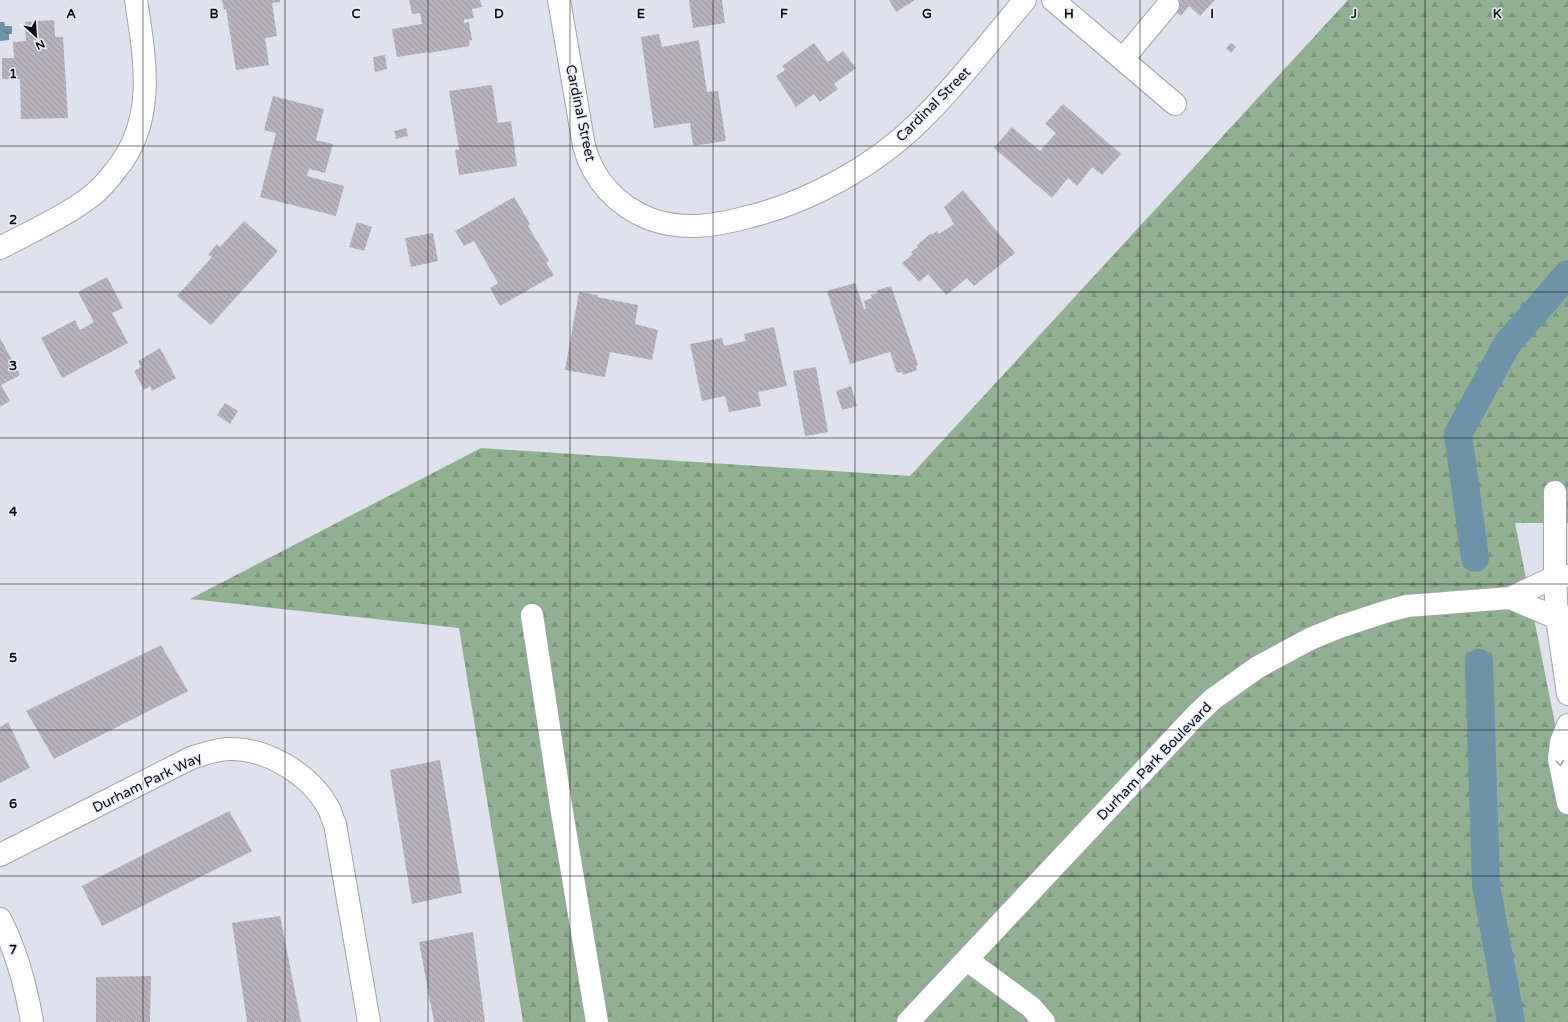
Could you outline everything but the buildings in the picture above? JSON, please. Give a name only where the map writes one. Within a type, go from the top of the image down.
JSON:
[{"type":"street","points":[[0,248],[57,218],[94,194],[120,165],[134,143],[141,124],[145,92],[143,50],[136,0]]},
{"type":"street","name":"Cardinal Street","points":[[559,0],[584,146],[596,175],[609,192],[634,212],[664,224],[691,227],[718,225],[776,209],[819,190],[850,174],[868,162],[917,124],[965,72],[1025,0]]},
{"type":"street","points":[[1053,0],[1175,104]]},
{"type":"street","points":[[1123,59],[1168,5]]},
{"type":"street","points":[[1555,492],[1562,577],[1568,694]]},
{"type":"street","name":"Durham Park Boulevard","points":[[908,1022],[1196,715],[1214,699],[1258,667],[1310,639],[1339,627],[1388,611],[1407,606],[1510,598],[1562,577]]},
{"type":"street","name":"Durham Park Boulevard","points":[[1510,598],[1563,618]]},
{"type":"street","points":[[532,615],[561,806],[597,1022]]},
{"type":"street","points":[[1568,725],[1561,742],[1559,759],[1568,803]]},
{"type":"street","name":"Durham Park Way","points":[[0,855],[191,758],[209,752],[226,749],[242,750],[259,754],[276,761],[306,780],[328,807],[335,824],[368,1022]]},
{"type":"street","points":[[0,919],[15,951],[23,977],[32,1022]]},
{"type":"street","points":[[967,960],[1031,1008],[1044,1022]]},
{"type":"green space","points":[[1348,0],[1568,0],[1568,523],[1515,523],[1568,789],[1568,1022],[523,1022],[459,628],[190,599],[481,448],[910,476]]},
{"type":"water","points":[[0,22],[4,22],[5,26],[12,26],[12,34],[9,34],[9,40],[0,41]]},
{"type":"waterway","points":[[1475,558],[1458,434],[1507,344],[1568,274]]},
{"type":"waterway","points":[[1479,663],[1486,885],[1511,1022]]}]
